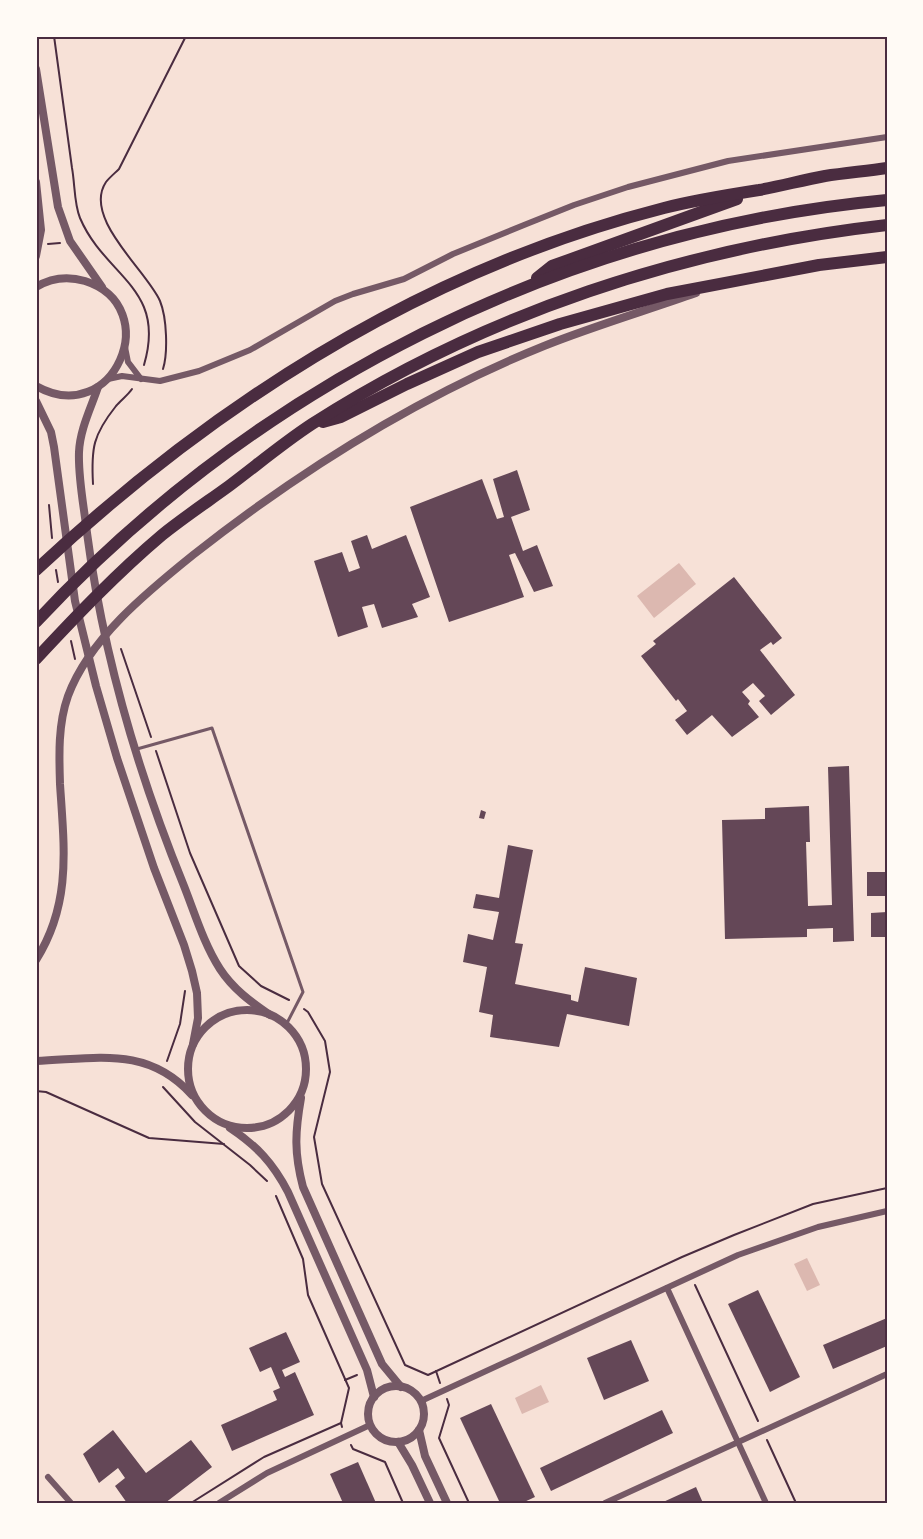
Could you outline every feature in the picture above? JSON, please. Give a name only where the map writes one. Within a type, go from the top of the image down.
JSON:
[{"type":"highway","points":[[36,570],[123,493],[203,429],[288,372],[378,320],[468,276],[564,239],[663,208],[826,176],[887,168]]},
{"type":"highway","points":[[529,284],[552,266],[760,189]]},
{"type":"highway","points":[[36,622],[115,543],[196,475],[264,426],[326,386],[440,324],[529,284],[612,256],[714,228],[818,208],[887,200]]},
{"type":"highway","points":[[36,659],[121,573],[163,535],[310,426],[362,394],[446,350],[495,327],[594,289],[665,267],[747,247],[887,225]]},
{"type":"highway","points":[[310,426],[341,417],[442,368],[520,336],[667,294],[819,265],[887,257]]},
{"type":"street","points":[[36,69],[54,188],[64,225],[81,259],[120,312],[126,335],[119,364],[108,379],[98,387],[85,393],[58,395],[36,386]]},
{"type":"street","points":[[108,379],[122,376],[160,381],[199,371],[250,350],[335,301],[404,279],[453,254],[574,205],[628,187],[728,161],[887,137]]},
{"type":"street","points":[[36,182],[41,230],[36,256]]},
{"type":"street","points":[[36,287],[60,278],[76,279],[106,292]]},
{"type":"street","points":[[36,960],[60,907],[63,883],[64,855],[59,765],[66,699],[75,679],[97,647],[132,608],[182,564],[290,482],[401,414],[457,385],[543,347],[713,286]]},
{"type":"street","points":[[125,346],[128,362],[142,379]]},
{"type":"street","points":[[98,387],[80,441],[79,467],[94,582],[111,660],[135,749],[173,859],[220,970],[238,992],[286,1025],[298,1039],[305,1056],[306,1074],[295,1140],[296,1161],[303,1187],[382,1364],[401,1387]]},
{"type":"street","points":[[36,401],[53,440],[75,600],[96,686],[117,758],[154,868],[192,971],[197,993],[198,1018],[188,1062],[189,1080],[195,1098]]},
{"type":"street","points":[[193,1044],[203,1029],[217,1018],[234,1012],[252,1010],[270,1015]]},
{"type":"street","points":[[36,1061],[110,1059],[144,1062],[164,1070],[179,1080],[206,1113],[246,1139],[263,1154],[280,1177],[366,1366],[374,1397]]},
{"type":"street","points":[[222,1123],[240,1128],[260,1127],[278,1120],[292,1108],[302,1091]]},
{"type":"street","points":[[421,1401],[738,1255],[818,1227],[887,1211]]},
{"type":"street","points":[[667,1288],[766,1503]]},
{"type":"street","points":[[605,1503],[887,1374]]},
{"type":"street","points":[[420,1430],[414,1436],[398,1442],[381,1438],[370,1425],[368,1410],[374,1397],[386,1388],[401,1387],[409,1390],[421,1401],[424,1416],[420,1430],[425,1456],[447,1503]]},
{"type":"street","points":[[219,1503],[267,1473],[370,1425]]},
{"type":"street","points":[[398,1442],[430,1503]]},
{"type":"street","points":[[48,1477],[71,1503]]},
{"type":"lane","points":[[135,749],[213,728],[303,992],[286,1025]]},
{"type":"path","points":[[54,36],[79,216],[87,231]]},
{"type":"path","points":[[160,381],[166,361],[166,333],[161,303],[144,275],[123,252],[107,225],[101,200],[105,183],[119,170],[186,36]]},
{"type":"path","points":[[36,1091],[46,1092],[149,1138],[224,1144]]},
{"type":"path","points":[[401,1356],[405,1365],[428,1375],[734,1235],[813,1204],[887,1188]]},
{"type":"path","points":[[691,1277],[796,1503]]},
{"type":"path","points":[[436,1371],[449,1405],[439,1438],[469,1503]]},
{"type":"path","points":[[345,1380],[349,1388],[341,1424],[353,1449],[385,1462],[403,1503]]},
{"type":"path","points":[[190,1503],[264,1457],[341,1424]]},
{"type":"shaded area","points":[[679,563],[696,584],[654,618],[637,596]]},
{"type":"shaded area","points":[[807,1258],[820,1285],[807,1291],[794,1264]]},
{"type":"shaded area","points":[[541,1385],[549,1402],[522,1414],[515,1398]]},
{"type":"building","points":[[517,470],[530,510],[511,517],[523,551],[537,545],[553,586],[534,592],[515,553],[509,555],[524,597],[449,622],[410,507],[482,479],[497,519],[504,517],[493,479]]},
{"type":"building","points":[[367,535],[372,549],[406,535],[430,597],[412,604],[418,617],[382,628],[374,604],[362,607],[368,627],[338,637],[314,561],[342,552],[349,572],[360,568],[351,541]]},
{"type":"building","points":[[734,577],[782,638],[773,645],[771,642],[760,650],[795,695],[771,715],[759,701],[765,696],[753,683],[742,692],[759,717],[732,737],[712,715],[687,735],[675,720],[687,711],[678,699],[676,701],[641,656],[656,644],[653,641]]},
{"type":"building","points":[[849,766],[854,941],[833,942],[833,928],[807,929],[807,937],[725,939],[722,820],[765,819],[765,808],[809,806],[810,842],[806,842],[808,906],[832,905],[828,767]]},
{"type":"building","points":[[481,810],[486,812],[484,819],[479,818]]},
{"type":"building","points":[[508,845],[533,850],[515,943],[523,944],[515,984],[571,995],[571,1000],[578,1002],[585,967],[637,978],[629,1026],[567,1014],[559,1047],[490,1037],[493,1015],[479,1012],[487,967],[463,962],[468,934],[493,940],[499,912],[473,908],[476,894],[499,898]]},
{"type":"building","points":[[867,872],[887,872],[887,896],[867,896]]},
{"type":"building","points":[[887,912],[887,937],[871,937],[871,913]]},
{"type":"building","points":[[758,1290],[800,1377],[770,1392],[728,1304]]},
{"type":"building","points":[[887,1318],[887,1346],[833,1369],[823,1345]]},
{"type":"building","points":[[286,1332],[300,1362],[282,1370],[285,1377],[295,1372],[314,1415],[232,1451],[221,1425],[277,1400],[273,1391],[280,1388],[271,1367],[260,1372],[249,1348]]},
{"type":"building","points":[[631,1340],[649,1381],[604,1400],[587,1358]]},
{"type":"building","points":[[491,1404],[535,1497],[522,1503],[500,1503],[460,1418]]},
{"type":"building","points":[[662,1410],[673,1433],[551,1491],[540,1468]]},
{"type":"building","points":[[113,1430],[146,1473],[191,1440],[212,1467],[165,1503],[127,1503],[115,1486],[125,1478],[118,1468],[99,1483],[83,1454]]},
{"type":"building","points":[[358,1462],[376,1503],[343,1503],[330,1474]]},
{"type":"building","points":[[696,1487],[703,1503],[661,1503]]}]
